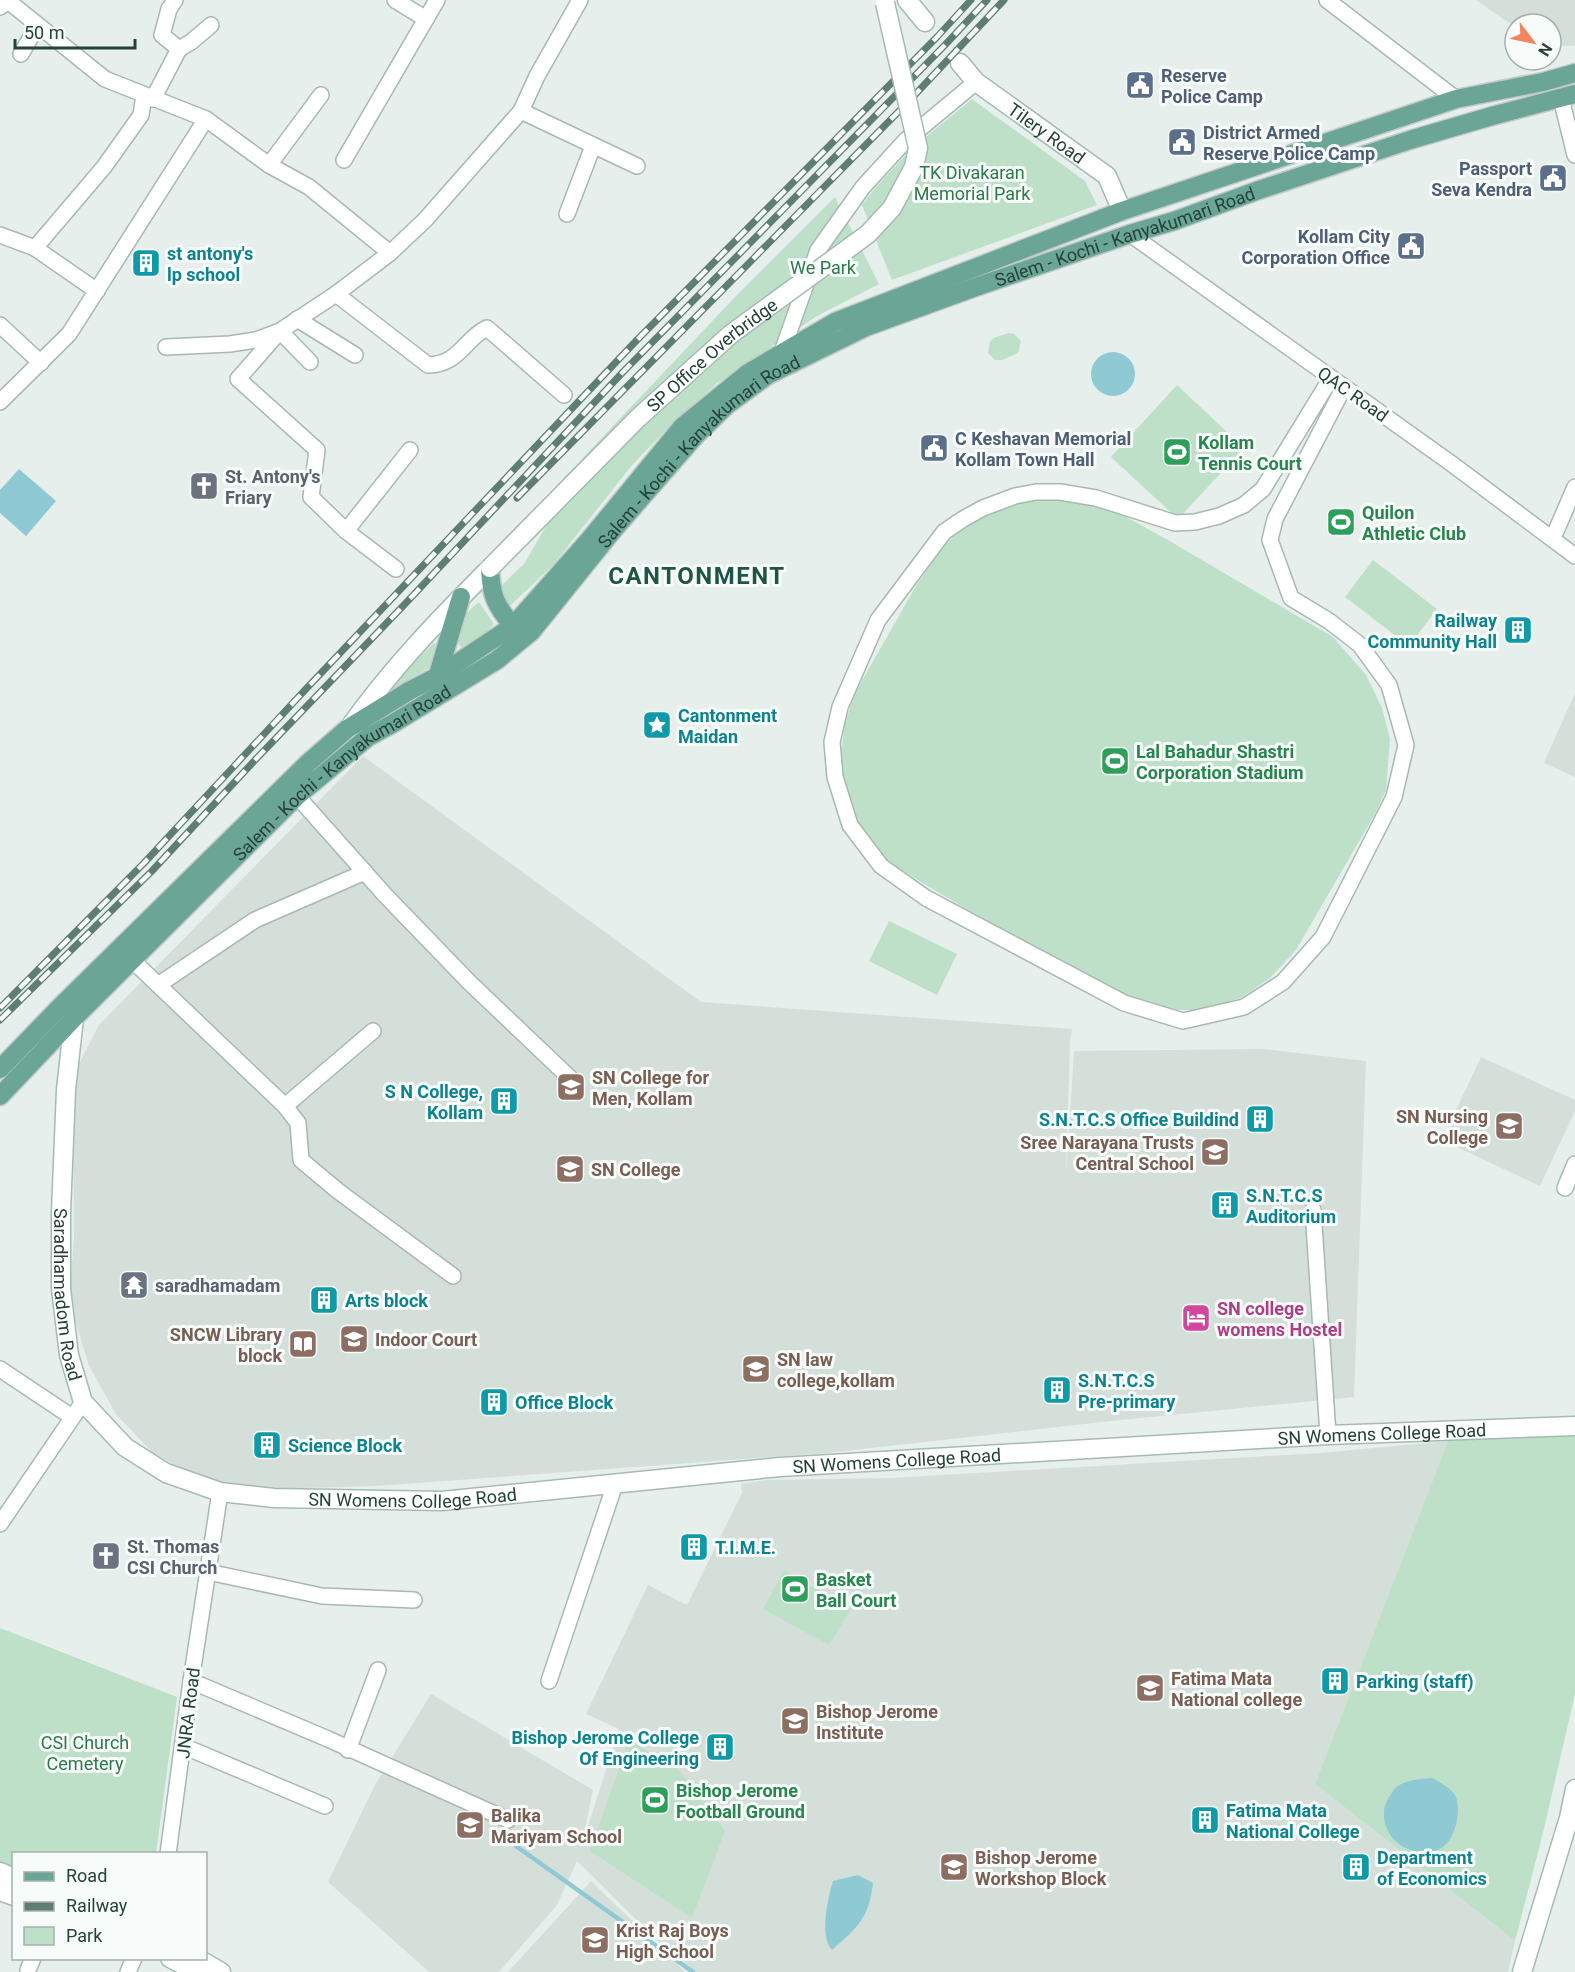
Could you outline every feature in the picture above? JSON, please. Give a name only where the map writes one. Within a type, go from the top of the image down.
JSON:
[{"type":"main road","points":[[0,1069],[66,1013],[308,762],[347,729],[438,676],[513,626],[590,539],[682,427],[748,374],[782,352],[835,322],[1122,211],[1456,99],[1575,73]]},
{"type":"main road","name":"Salem - Kochi - Kanyakumari Road","points":[[0,1096],[66,1013],[132,960],[297,796],[368,737],[497,660],[531,632],[614,529],[696,435],[727,405],[768,375],[866,327],[1130,234],[1413,139],[1568,96]]},
{"type":"main road","points":[[490,567],[491,591],[498,609],[513,626]]},
{"type":"main road","points":[[430,699],[461,597]]},
{"type":"street","points":[[175,0],[169,9],[162,34],[179,49]]},
{"type":"street","points":[[395,0],[426,19]]},
{"type":"street","points":[[344,160],[437,0]]},
{"type":"street","points":[[396,569],[346,531],[311,496],[317,450],[238,379],[280,331],[336,294],[390,253],[425,220],[521,111],[537,76],[580,0]]},
{"type":"street","name":"SP Office Overbridge","points":[[347,729],[374,692],[461,597],[638,417],[731,334],[867,234],[892,208],[914,167],[918,148],[884,0]]},
{"type":"street","points":[[907,0],[925,22]]},
{"type":"street","points":[[1327,0],[1456,99]]},
{"type":"street","points":[[0,7],[9,1],[21,4],[38,25],[105,79],[206,119],[269,165],[309,187],[390,253]]},
{"type":"street","points":[[21,54],[38,25]]},
{"type":"street","points":[[35,248],[104,167],[141,116],[149,97],[179,49],[211,25]]},
{"type":"street","name":"Tilery Road","points":[[960,63],[976,82],[1107,176],[1122,211]]},
{"type":"street","points":[[782,352],[818,249],[856,196],[905,141],[976,82]]},
{"type":"street","points":[[269,165],[321,94]]},
{"type":"street","points":[[1568,96],[1575,154]]},
{"type":"street","points":[[521,111],[637,166]]},
{"type":"street","points":[[0,402],[69,334],[206,119]]},
{"type":"street","points":[[567,214],[593,146]]},
{"type":"street","name":"QAC Road","points":[[1130,234],[1575,556]]},
{"type":"street","points":[[0,235],[35,248],[97,291]]},
{"type":"street","points":[[336,294],[428,365],[446,361],[459,353],[487,328],[564,395]]},
{"type":"street","points":[[297,319],[355,355]]},
{"type":"street","points":[[0,325],[41,363]]},
{"type":"street","points":[[166,347],[230,344],[256,340],[280,331]]},
{"type":"street","points":[[280,331],[310,362]]},
{"type":"street","points":[[1337,382],[1275,519],[1270,540],[1291,598],[1329,621],[1360,645],[1389,685],[1406,745],[1394,797],[1323,937],[1283,982],[1244,1007],[1183,1021],[1124,1003],[926,898],[880,866],[850,825],[835,777],[832,742],[840,707],[878,620],[944,532],[983,508],[1016,496],[1036,492],[1060,492],[1096,498],[1175,523],[1195,522],[1219,516],[1244,505],[1263,489],[1337,382]]},
{"type":"street","points":[[346,531],[410,450]]},
{"type":"street","points":[[1553,538],[1575,487]]},
{"type":"street","points":[[297,796],[469,982],[572,1080]]},
{"type":"street","points":[[158,985],[255,921],[365,872]]},
{"type":"street","points":[[132,960],[285,1106],[297,1123],[301,1160],[338,1191],[453,1276]]},
{"type":"street","name":"Saradhamadom Road","points":[[66,1013],[61,1288],[69,1355],[83,1402],[125,1447],[165,1473],[220,1492]]},
{"type":"street","points":[[285,1106],[373,1031]]},
{"type":"street","points":[[1565,1188],[1575,1164]]},
{"type":"street","points":[[1313,1210],[1328,1435]]},
{"type":"street","points":[[0,1369],[72,1417]]},
{"type":"street","points":[[0,1524],[83,1402]]},
{"type":"street","name":"SN Womens College Road","points":[[220,1492],[274,1498],[442,1501],[780,1467],[1328,1435],[1575,1426]]},
{"type":"street","points":[[549,1681],[615,1484]]},
{"type":"street","name":"JNRA Road","points":[[168,1852],[190,1681],[220,1492]]},
{"type":"street","points":[[208,1572],[322,1596],[414,1600]]},
{"type":"street","points":[[348,1750],[378,1670]]},
{"type":"street","points":[[190,1681],[328,1739],[348,1750],[508,1820]]},
{"type":"street","points":[[183,1746],[325,1806]]},
{"type":"street","points":[[1522,1972],[1569,1818],[1575,1789]]},
{"type":"street","points":[[172,1960],[197,1972]]},
{"type":"street","points":[[199,1960],[221,1972]]},
{"type":"shaded area","points":[[1476,0],[1575,0],[1575,46],[1563,46],[1563,12],[1503,12],[1503,19]]},
{"type":"shaded area","points":[[1575,693],[1575,777],[1544,763]]},
{"type":"shaded area","name":"SN College","points":[[363,756],[701,1002],[1072,1029],[1066,1176],[1074,1051],[1264,1049],[1366,1061],[1354,1397],[1120,1420],[827,1453],[376,1486],[220,1490],[152,1452],[116,1414],[89,1366],[69,1300],[74,1239],[73,1075],[99,1025]]},
{"type":"shaded area","name":"SN Nursing College","points":[[1481,1057],[1575,1100],[1575,1111],[1540,1186],[1442,1140]]},
{"type":"shaded area","points":[[1448,1441],[1315,1784],[1515,1941],[1508,1972],[689,1972],[577,1861],[557,1905],[499,1972],[429,1972],[328,1882],[375,1785],[431,1694],[593,1790],[580,1851],[619,1729],[586,1714],[648,1585],[687,1605],[742,1493],[741,1484],[766,1480],[891,1478],[1321,1453]]},
{"type":"shaded area","name":"Krist Raj Boys High School","points":[[591,1881],[685,1972],[508,1972]]},
{"type":"green space","name":"TK Divakaran Memorial Park","points":[[972,99],[1085,181],[1097,205],[892,280],[862,205],[910,150]]},
{"type":"green space","name":"We Park","points":[[835,197],[879,284],[817,316],[716,384],[633,464],[553,565],[507,609],[499,588],[524,564],[553,514],[545,498],[734,298]]},
{"type":"green space","points":[[1009,333],[1014,334],[1021,341],[1018,353],[1002,360],[995,360],[988,353],[990,342],[993,338]]},
{"type":"green space","name":"Kollam Tennis Court","points":[[1177,385],[1244,448],[1178,519],[1111,457]]},
{"type":"green space","name":"Lal Bahadur Shastri Corporation Stadium","points":[[1045,496],[1069,497],[1115,511],[1333,637],[1366,675],[1382,708],[1390,739],[1386,790],[1376,812],[1296,950],[1270,978],[1242,997],[1204,1010],[1162,1010],[1124,1003],[879,857],[858,830],[840,773],[844,726],[855,693],[916,586],[943,547],[974,517],[998,507]]},
{"type":"green space","points":[[1373,560],[1437,609],[1409,646],[1345,597]]},
{"type":"green space","points":[[479,602],[494,624],[475,642],[465,649],[462,648],[457,642],[459,629],[463,619]]},
{"type":"green space","points":[[435,642],[437,663],[386,694],[384,689]]},
{"type":"green space","points":[[889,921],[957,954],[937,995],[869,961]]},
{"type":"green space","points":[[1575,1431],[1575,1694],[1515,1941],[1315,1784],[1448,1441]]},
{"type":"green space","name":"Basket Ball Court","points":[[784,1570],[851,1609],[829,1645],[763,1609]]},
{"type":"green space","name":"CSI Church Cemetery","points":[[0,1628],[177,1697],[156,1852],[12,1852],[12,1869],[0,1863]]},
{"type":"green space","name":"Bishop Jerome Football Ground","points":[[629,1740],[678,1769],[725,1831],[692,1918],[590,1851]]},
{"type":"water","points":[[1113,352],[1129,358],[1135,374],[1129,390],[1113,396],[1097,390],[1091,374],[1097,358]]},
{"type":"water","points":[[19,469],[56,501],[26,536],[0,513],[0,490]]},
{"type":"water","points":[[1433,1778],[1455,1795],[1458,1814],[1455,1829],[1448,1842],[1440,1849],[1426,1852],[1412,1850],[1394,1840],[1386,1827],[1384,1812],[1386,1804],[1394,1789],[1402,1784]]},
{"type":"water","points":[[858,1875],[873,1883],[869,1905],[861,1921],[832,1950],[828,1944],[825,1926],[833,1881]]},
{"type":"waterway","points":[[516,1846],[693,1972]]},
{"type":"railway","points":[[0,1008],[144,863],[635,342],[971,0]]},
{"type":"railway","points":[[0,1020],[152,871],[623,372],[987,0]]},
{"type":"railway","points":[[517,498],[909,101],[1004,0]]},
{"type":"place","name":"Reserve Police Camp","points":[[1140,85]]},
{"type":"place","name":"District Armed Reserve Police Camp","points":[[1182,142]]},
{"type":"place","name":"Passport Seva Kendra","points":[[1553,178]]},
{"type":"place","name":"Kollam City Corporation Office","points":[[1411,246]]},
{"type":"place","name":"st antony's lp school","points":[[146,263]]},
{"type":"place","name":"C Keshavan Memorial Kollam Town Hall","points":[[934,448]]},
{"type":"place","name":"Kollam Tennis Court","points":[[1177,452]]},
{"type":"place","name":"St. Antony's Friary","points":[[204,486]]},
{"type":"place","name":"Quilon Athletic Club","points":[[1341,522]]},
{"type":"place","name":"Railway Community Hall","points":[[1518,630]]},
{"type":"place","name":"Cantonment Maidan","points":[[657,725]]},
{"type":"place","name":"Lal Bahadur Shastri Corporation Stadium","points":[[1115,761]]},
{"type":"place","name":"SN College for Men, Kollam","points":[[571,1087]]},
{"type":"place","name":"S N College, Kollam","points":[[504,1101]]},
{"type":"place","name":"S.N.T.C.S Office Buildind","points":[[1260,1119]]},
{"type":"place","name":"SN Nursing College","points":[[1509,1126]]},
{"type":"place","name":"Sree Narayana Trusts Central School","points":[[1215,1152]]},
{"type":"place","name":"SN College","points":[[570,1169]]},
{"type":"place","name":"S.N.T.C.S Auditorium","points":[[1225,1205]]},
{"type":"place","name":"saradhamadam","points":[[134,1285]]},
{"type":"place","name":"Arts block","points":[[324,1300]]},
{"type":"place","name":"SN college womens Hostel","points":[[1196,1318]]},
{"type":"place","name":"Indoor Court","points":[[354,1339]]},
{"type":"place","name":"SNCW Library block","points":[[303,1344]]},
{"type":"place","name":"SN law college,kollam","points":[[756,1369]]},
{"type":"place","name":"S.N.T.C.S Pre-primary","points":[[1057,1390]]},
{"type":"place","name":"Office Block","points":[[494,1402]]},
{"type":"place","name":"Science Block","points":[[267,1445]]},
{"type":"place","name":"T.I.M.E.","points":[[694,1547]]},
{"type":"place","name":"St. Thomas CSI Church","points":[[106,1556]]},
{"type":"place","name":"Basket Ball Court","points":[[795,1589]]},
{"type":"place","name":"Parking (staff)","points":[[1335,1681]]},
{"type":"place","name":"Fatima Mata National college","points":[[1150,1688]]},
{"type":"place","name":"Bishop Jerome Institute","points":[[795,1721]]},
{"type":"place","name":"Bishop Jerome College Of Engineering","points":[[720,1747]]},
{"type":"place","name":"Bishop Jerome Football Ground","points":[[655,1800]]},
{"type":"place","name":"Fatima Mata National College","points":[[1205,1820]]},
{"type":"place","name":"Balika Mariyam School","points":[[470,1825]]},
{"type":"place","name":"Bishop Jerome Workshop Block","points":[[954,1867]]},
{"type":"place","name":"Department of Economics","points":[[1356,1867]]},
{"type":"place","name":"Krist Raj Boys High School","points":[[595,1940]]},
{"type":"district","name":"CANTONMENT","points":[[697,576]]}]
